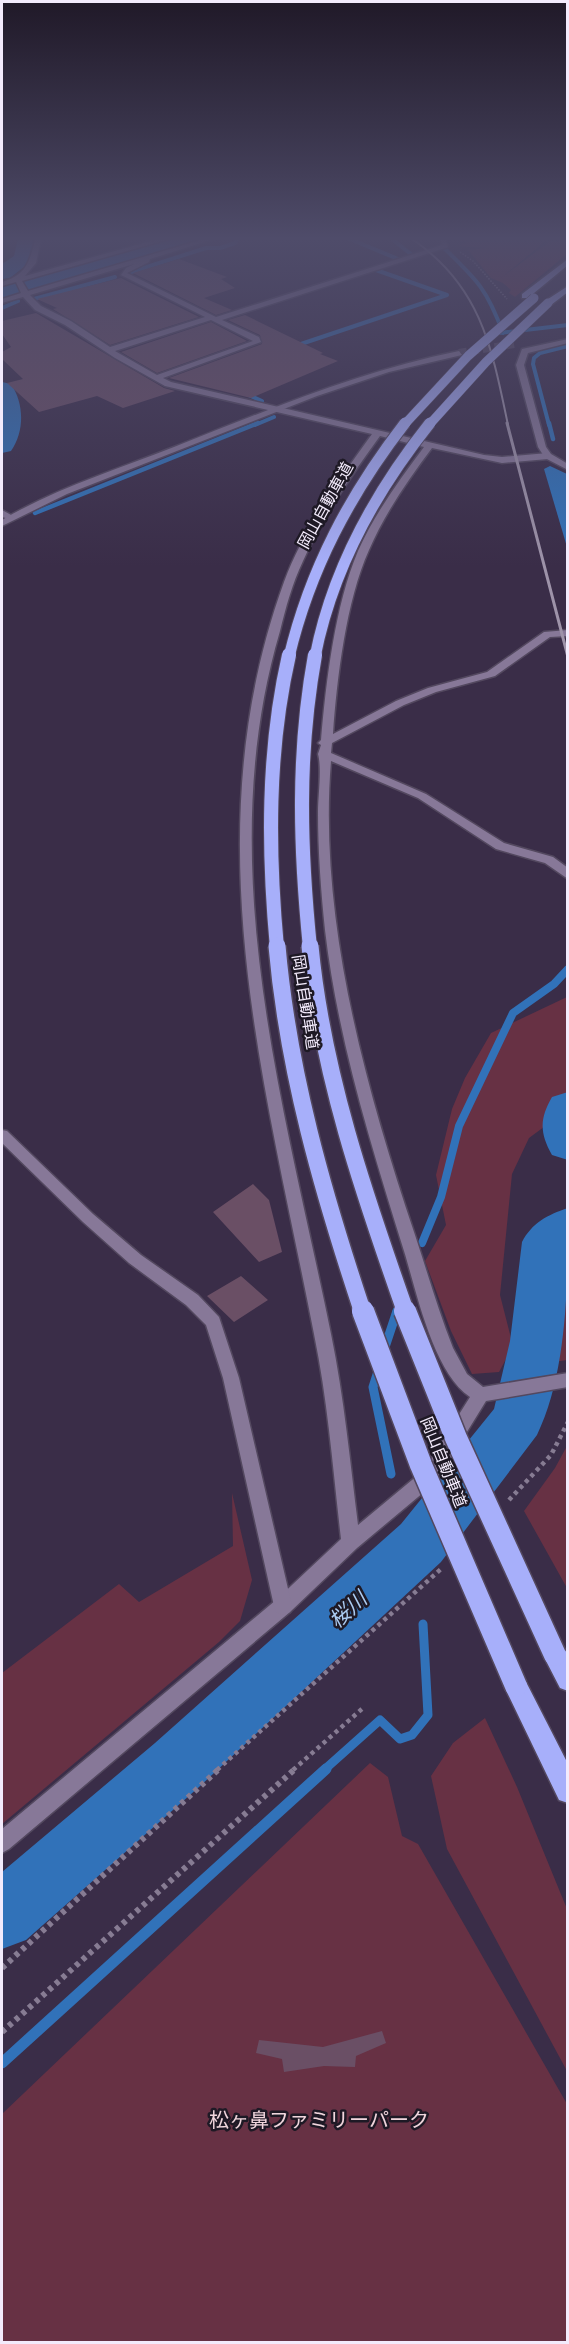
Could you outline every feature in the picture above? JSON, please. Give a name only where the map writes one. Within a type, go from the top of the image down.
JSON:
[{"type":"highway","name":"岡山自動車道","points":[[474,348],[460,361],[379,456],[343,513],[316,568],[297,625],[280,694],[271,782],[269,872],[277,973],[295,1074],[321,1177],[357,1293],[399,1412],[516,1686],[567,1791]]},
{"type":"highway","name":"岡山自動車道","points":[[496,348],[437,411],[400,458],[367,515],[340,571],[322,627],[308,694],[300,781],[300,871],[312,972],[331,1069],[394,1285],[438,1395],[567,1680]]},
{"type":"street","points":[[110,350],[115,348]]},
{"type":"street","points":[[155,378],[239,348]]},
{"type":"street","points":[[531,348],[525,351],[520,358],[520,365],[539,437],[548,456],[567,468]]},
{"type":"street","points":[[110,350],[155,378],[192,391],[493,460],[548,456]]},
{"type":"street","points":[[4,518],[363,377],[459,353]]},
{"type":"street","points":[[351,1542],[324,1339],[280,1131],[252,974],[243,862],[250,732],[267,648],[290,580],[313,535],[354,464],[377,434]]},
{"type":"street","points":[[429,446],[395,495],[358,566],[328,695],[324,748],[323,836],[337,966],[350,1045],[396,1205],[444,1342],[462,1381],[488,1394],[560,1381]]},
{"type":"street","points":[[324,748],[400,703],[432,690],[491,674],[548,634],[567,633]]},
{"type":"street","points":[[324,748],[422,795],[500,846],[549,860],[567,876]]},
{"type":"street","points":[[2,1135],[88,1218],[135,1259],[192,1300],[213,1322],[231,1378],[283,1606]]},
{"type":"street","points":[[2,1842],[283,1606],[351,1542],[430,1476],[488,1394]]},
{"type":"path","points":[[503,1507],[551,1455],[567,1422]]},
{"type":"path","points":[[2,1968],[308,1687],[447,1564]]},
{"type":"path","points":[[2,2032],[363,1708]]},
{"type":"green space","points":[[567,997],[567,1116],[552,1121],[529,1138],[512,1174],[500,1295],[513,1346],[499,1372],[472,1374],[451,1331],[425,1261],[446,1225],[436,1175],[452,1109],[465,1078],[491,1033]]},
{"type":"green space","points":[[567,1290],[567,1360],[548,1363],[558,1295]]},
{"type":"green space","points":[[567,1446],[567,1588],[524,1511],[555,1468]]},
{"type":"green space","points":[[232,1493],[252,1580],[240,1621],[219,1642],[2,1824],[2,1673],[119,1584],[139,1602],[233,1546]]},
{"type":"green space","points":[[485,1718],[517,1787],[567,1909],[567,2071],[447,1849],[431,1776],[453,1743]]},
{"type":"green space","name":"松ヶ鼻ファミリーパーク","points":[[370,1763],[388,1777],[402,1836],[418,1844],[567,2104],[567,2342],[2,2342],[2,2114]]},
{"type":"water","points":[[550,466],[567,474],[567,547],[544,469]]},
{"type":"building","points":[[9,348],[96,348],[164,388],[175,391],[123,408],[97,396],[39,412],[7,383],[23,379],[2,359],[2,352]]},
{"type":"building","points":[[132,348],[226,348],[157,373],[121,352]]},
{"type":"building","points":[[250,348],[314,348],[323,353],[320,354],[338,361],[251,398],[169,378]]},
{"type":"building","points":[[253,1184],[269,1200],[282,1252],[259,1262],[213,1212]]},
{"type":"building","points":[[241,1276],[268,1300],[234,1322],[207,1296]]},
{"type":"building","points":[[382,2031],[386,2043],[356,2056],[355,2067],[324,2066],[284,2072],[282,2059],[256,2053],[259,2040],[323,2047]]},
{"type":"waterway","points":[[549,425],[533,364],[534,358],[540,353],[558,348]]},
{"type":"waterway","points":[[2,389],[10,417],[2,445]]},
{"type":"waterway","points":[[244,393],[262,401]]},
{"type":"waterway","points":[[255,425],[274,417]]},
{"type":"waterway","points":[[35,513],[258,423]]},
{"type":"waterway","points":[[549,423],[553,439]]},
{"type":"waterway","points":[[422,1243],[441,1197],[459,1126],[513,1013],[554,984],[568,969]]},
{"type":"waterway","points":[[568,1108],[564,1116],[568,1143]]},
{"type":"waterway","name":"桜川","points":[[2,1916],[177,1765],[421,1543],[518,1419],[536,1341],[546,1242],[568,1227]]},
{"type":"waterway","points":[[396,1313],[398,1308]]},
{"type":"waterway","points":[[384,1350],[397,1311]]},
{"type":"waterway","points":[[379,1368],[373,1387],[391,1474]]},
{"type":"waterway","points":[[324,1770],[380,1720],[400,1739],[412,1735],[428,1715],[423,1624]]},
{"type":"waterway","points":[[2,2063],[326,1769]]},
{"type":"tunnel","points":[[459,353],[487,348]]},
{"type":"railway","points":[[490,348],[508,425]]},
{"type":"railway","points":[[507,423],[568,657]]}]
